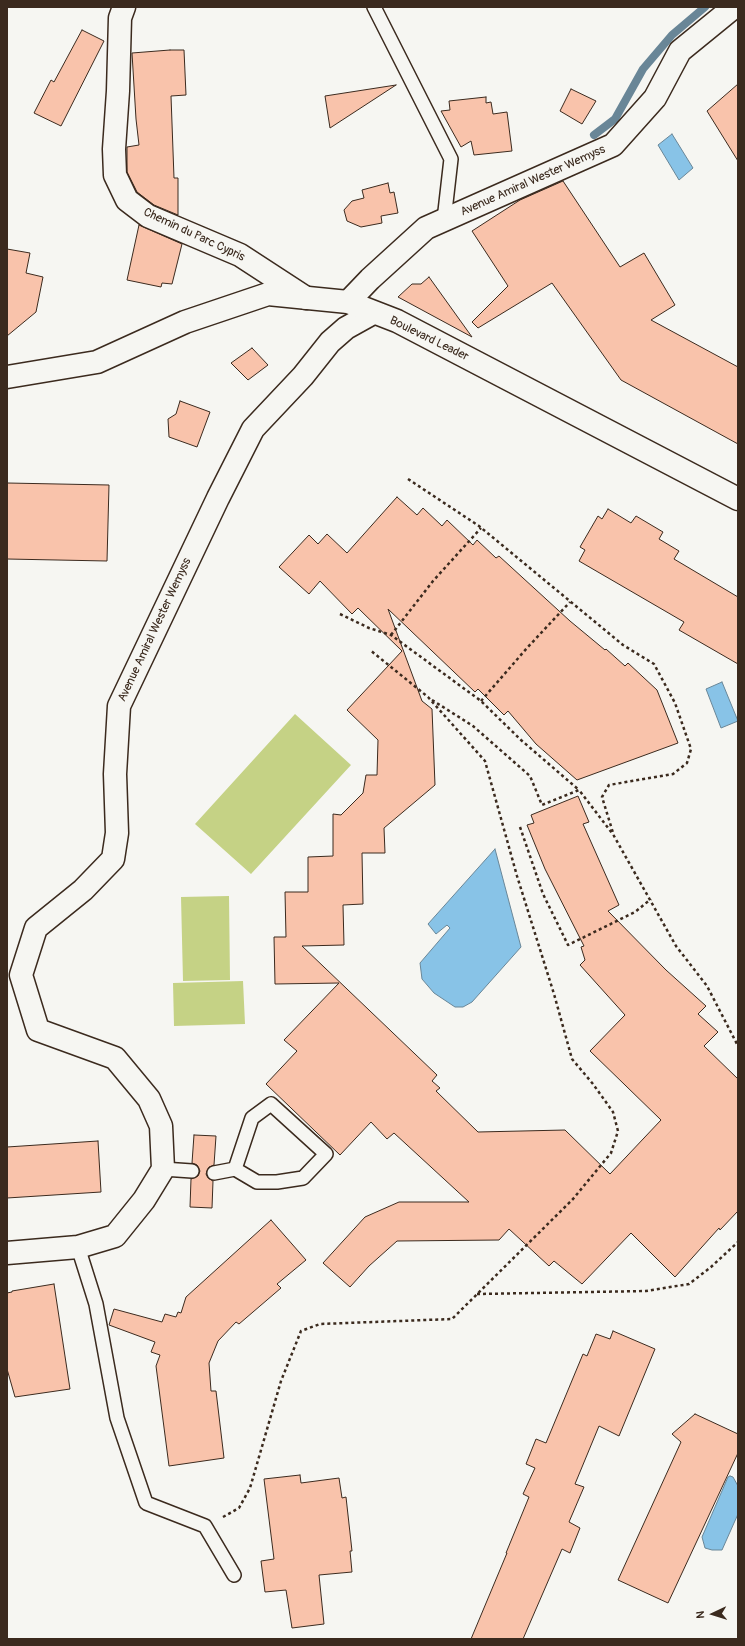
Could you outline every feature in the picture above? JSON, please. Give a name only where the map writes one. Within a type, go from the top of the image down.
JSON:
[{"type":"street","name":"Chemin du Parc Cypris","points":[[124,7],[120,18],[118,91],[114,149],[115,175],[127,200],[148,216],[240,255],[306,298]]},
{"type":"street","name":"Avenue Amiral Wester Wemyss","points":[[348,302],[370,279],[426,228],[613,145],[655,98],[680,52],[734,7]]},
{"type":"street","name":"Boulevard Leader","points":[[7,377],[97,362],[185,322],[268,294],[348,302],[373,313],[397,321],[738,499]]},
{"type":"street","name":"Avenue Amiral Wester Wemyss","points":[[163,1169],[161,1126],[149,1099],[115,1058],[38,1030],[21,975],[36,928],[83,890],[112,859],[117,833],[115,774],[119,706],[218,498],[254,429],[303,376],[330,342],[346,328],[373,313]]},
{"type":"street","points":[[7,1253],[78,1247],[115,1236],[144,1200],[163,1169]]},
{"type":"lane","points":[[374,7],[451,159],[444,220]]},
{"type":"lane","points":[[214,1173],[235,1169],[257,1182],[277,1182],[302,1178],[326,1154],[270,1104],[252,1118],[235,1169]]},
{"type":"lane","points":[[163,1169],[192,1171]]},
{"type":"lane","points":[[78,1247],[96,1304],[117,1418],[146,1503],[205,1526],[234,1575]]},
{"type":"path","points":[[408,479],[481,528],[623,644],[654,664],[675,703],[690,749],[687,763],[673,774],[609,785],[602,797],[614,836]]},
{"type":"path","points":[[391,634],[433,581],[481,528]]},
{"type":"path","points":[[480,701],[570,602]]},
{"type":"path","points":[[340,614],[369,628],[391,634],[480,701],[521,740],[579,790],[614,836],[676,946],[707,986],[738,1046]]},
{"type":"path","points":[[370,650],[428,697],[472,726],[530,776],[542,805],[579,790]]},
{"type":"path","points":[[205,1526],[239,1508],[250,1488],[281,1381],[301,1331],[320,1324],[452,1319],[573,1199],[611,1153],[618,1131],[614,1112],[594,1084],[572,1059],[554,994],[517,876],[485,761],[428,697]]},
{"type":"path","points":[[520,827],[543,894],[568,945],[635,912],[650,899]]},
{"type":"path","points":[[478,1294],[646,1291],[689,1284],[712,1267],[738,1242]]},
{"type":"green space","points":[[295,714],[351,765],[251,874],[195,824]]},
{"type":"green space","points":[[229,896],[230,980],[183,981],[181,897]]},
{"type":"green space","points":[[243,981],[245,1024],[174,1026],[173,983]]},
{"type":"water","points":[[672,134],[693,168],[679,180],[658,145]]},
{"type":"water","points":[[722,682],[738,721],[721,728],[706,689]]},
{"type":"water","points":[[495,849],[521,947],[472,1002],[463,1007],[455,1007],[434,993],[422,979],[420,963],[450,928],[447,925],[436,934],[428,924]]},
{"type":"water","points":[[728,1477],[733,1477],[738,1486],[738,1514],[722,1550],[705,1548],[702,1537]]},
{"type":"building","points":[[82,30],[104,41],[61,126],[34,113],[51,80],[54,82]]},
{"type":"building","points":[[184,50],[186,95],[171,96],[174,178],[178,178],[178,215],[154,205],[137,192],[127,172],[127,147],[139,145],[132,53]]},
{"type":"building","points":[[738,84],[738,161],[707,111]]},
{"type":"building","points":[[396,85],[330,128],[325,96]]},
{"type":"building","points":[[571,89],[596,101],[582,124],[560,111]]},
{"type":"building","points":[[486,97],[486,103],[491,102],[493,114],[507,112],[512,151],[474,155],[471,141],[461,147],[441,111],[450,110],[449,101]]},
{"type":"building","points":[[563,181],[620,267],[644,253],[675,305],[651,320],[738,367],[738,444],[621,380],[552,283],[478,328],[472,322],[508,286],[472,231],[520,200]]},
{"type":"building","points":[[388,183],[390,193],[394,192],[398,213],[381,216],[382,223],[361,227],[347,221],[344,210],[352,201],[364,198],[362,190]]},
{"type":"building","points":[[139,225],[182,244],[172,284],[162,283],[161,287],[127,280]]},
{"type":"building","points":[[7,249],[30,253],[26,273],[43,277],[36,312],[7,336]]},
{"type":"building","points":[[429,277],[472,337],[398,297],[412,284],[421,284]]},
{"type":"building","points":[[252,348],[268,365],[248,380],[231,363]]},
{"type":"building","points":[[180,401],[210,412],[197,447],[169,437],[168,419],[176,414]]},
{"type":"building","points":[[7,483],[109,485],[107,561],[7,559]]},
{"type":"building","points":[[397,497],[417,515],[423,508],[442,526],[447,520],[473,545],[477,540],[496,558],[499,556],[570,621],[605,650],[606,649],[625,666],[628,663],[657,690],[678,743],[577,780],[536,744],[508,711],[504,715],[478,689],[475,692],[388,609],[422,701],[432,709],[435,785],[384,828],[385,853],[362,853],[363,904],[343,905],[344,945],[302,946],[437,1075],[432,1081],[440,1088],[436,1091],[478,1132],[565,1130],[610,1174],[661,1120],[590,1051],[625,1015],[580,965],[585,960],[581,947],[584,946],[545,869],[527,825],[534,823],[531,815],[578,796],[589,822],[583,824],[619,905],[608,911],[666,970],[706,1006],[698,1014],[718,1032],[704,1046],[738,1079],[738,1211],[720,1230],[719,1228],[675,1277],[631,1233],[582,1284],[554,1261],[549,1266],[509,1229],[499,1240],[397,1241],[369,1266],[350,1287],[323,1263],[365,1217],[399,1202],[469,1202],[394,1133],[387,1139],[371,1122],[340,1155],[266,1084],[297,1051],[284,1040],[339,983],[275,984],[274,937],[286,937],[285,892],[308,892],[308,857],[333,856],[333,814],[341,815],[363,793],[366,775],[377,775],[378,740],[347,710],[402,651],[358,608],[352,614],[320,581],[309,594],[279,567],[309,535],[318,544],[327,534],[347,553]]},
{"type":"building","points":[[608,509],[631,523],[636,516],[663,532],[659,539],[679,551],[674,559],[738,597],[738,664],[679,630],[684,622],[579,561],[585,550],[580,547],[598,516],[602,519]]},
{"type":"building","points":[[194,1135],[216,1136],[214,1165],[209,1167],[206,1174],[208,1178],[213,1181],[212,1208],[190,1207],[191,1179],[198,1176],[200,1171],[197,1165],[192,1163]]},
{"type":"building","points":[[98,1141],[101,1192],[7,1198],[7,1147]]},
{"type":"building","points":[[271,1220],[306,1260],[277,1284],[281,1288],[239,1324],[236,1322],[218,1341],[209,1363],[211,1391],[216,1391],[224,1458],[169,1466],[156,1366],[160,1355],[151,1352],[155,1342],[109,1325],[114,1309],[162,1322],[165,1314],[176,1317],[178,1312],[181,1313],[186,1297]]},
{"type":"building","points":[[54,1284],[70,1389],[15,1397],[7,1369],[7,1293]]},
{"type":"building","points":[[613,1331],[655,1349],[619,1436],[599,1426],[575,1484],[584,1487],[569,1522],[580,1528],[570,1553],[562,1549],[523,1639],[471,1639],[529,1497],[523,1494],[535,1468],[526,1464],[536,1439],[546,1443],[583,1354],[587,1356],[596,1334],[610,1339]]},
{"type":"building","points":[[695,1414],[738,1434],[738,1453],[668,1603],[618,1580],[681,1442],[672,1434]]},
{"type":"building","points":[[300,1475],[301,1483],[339,1478],[342,1498],[346,1497],[352,1551],[350,1551],[352,1572],[319,1575],[324,1624],[292,1628],[286,1590],[265,1592],[261,1561],[274,1559],[264,1479]]},
{"type":"waterway","points":[[594,135],[615,119],[643,69],[672,35],[705,7]]}]
